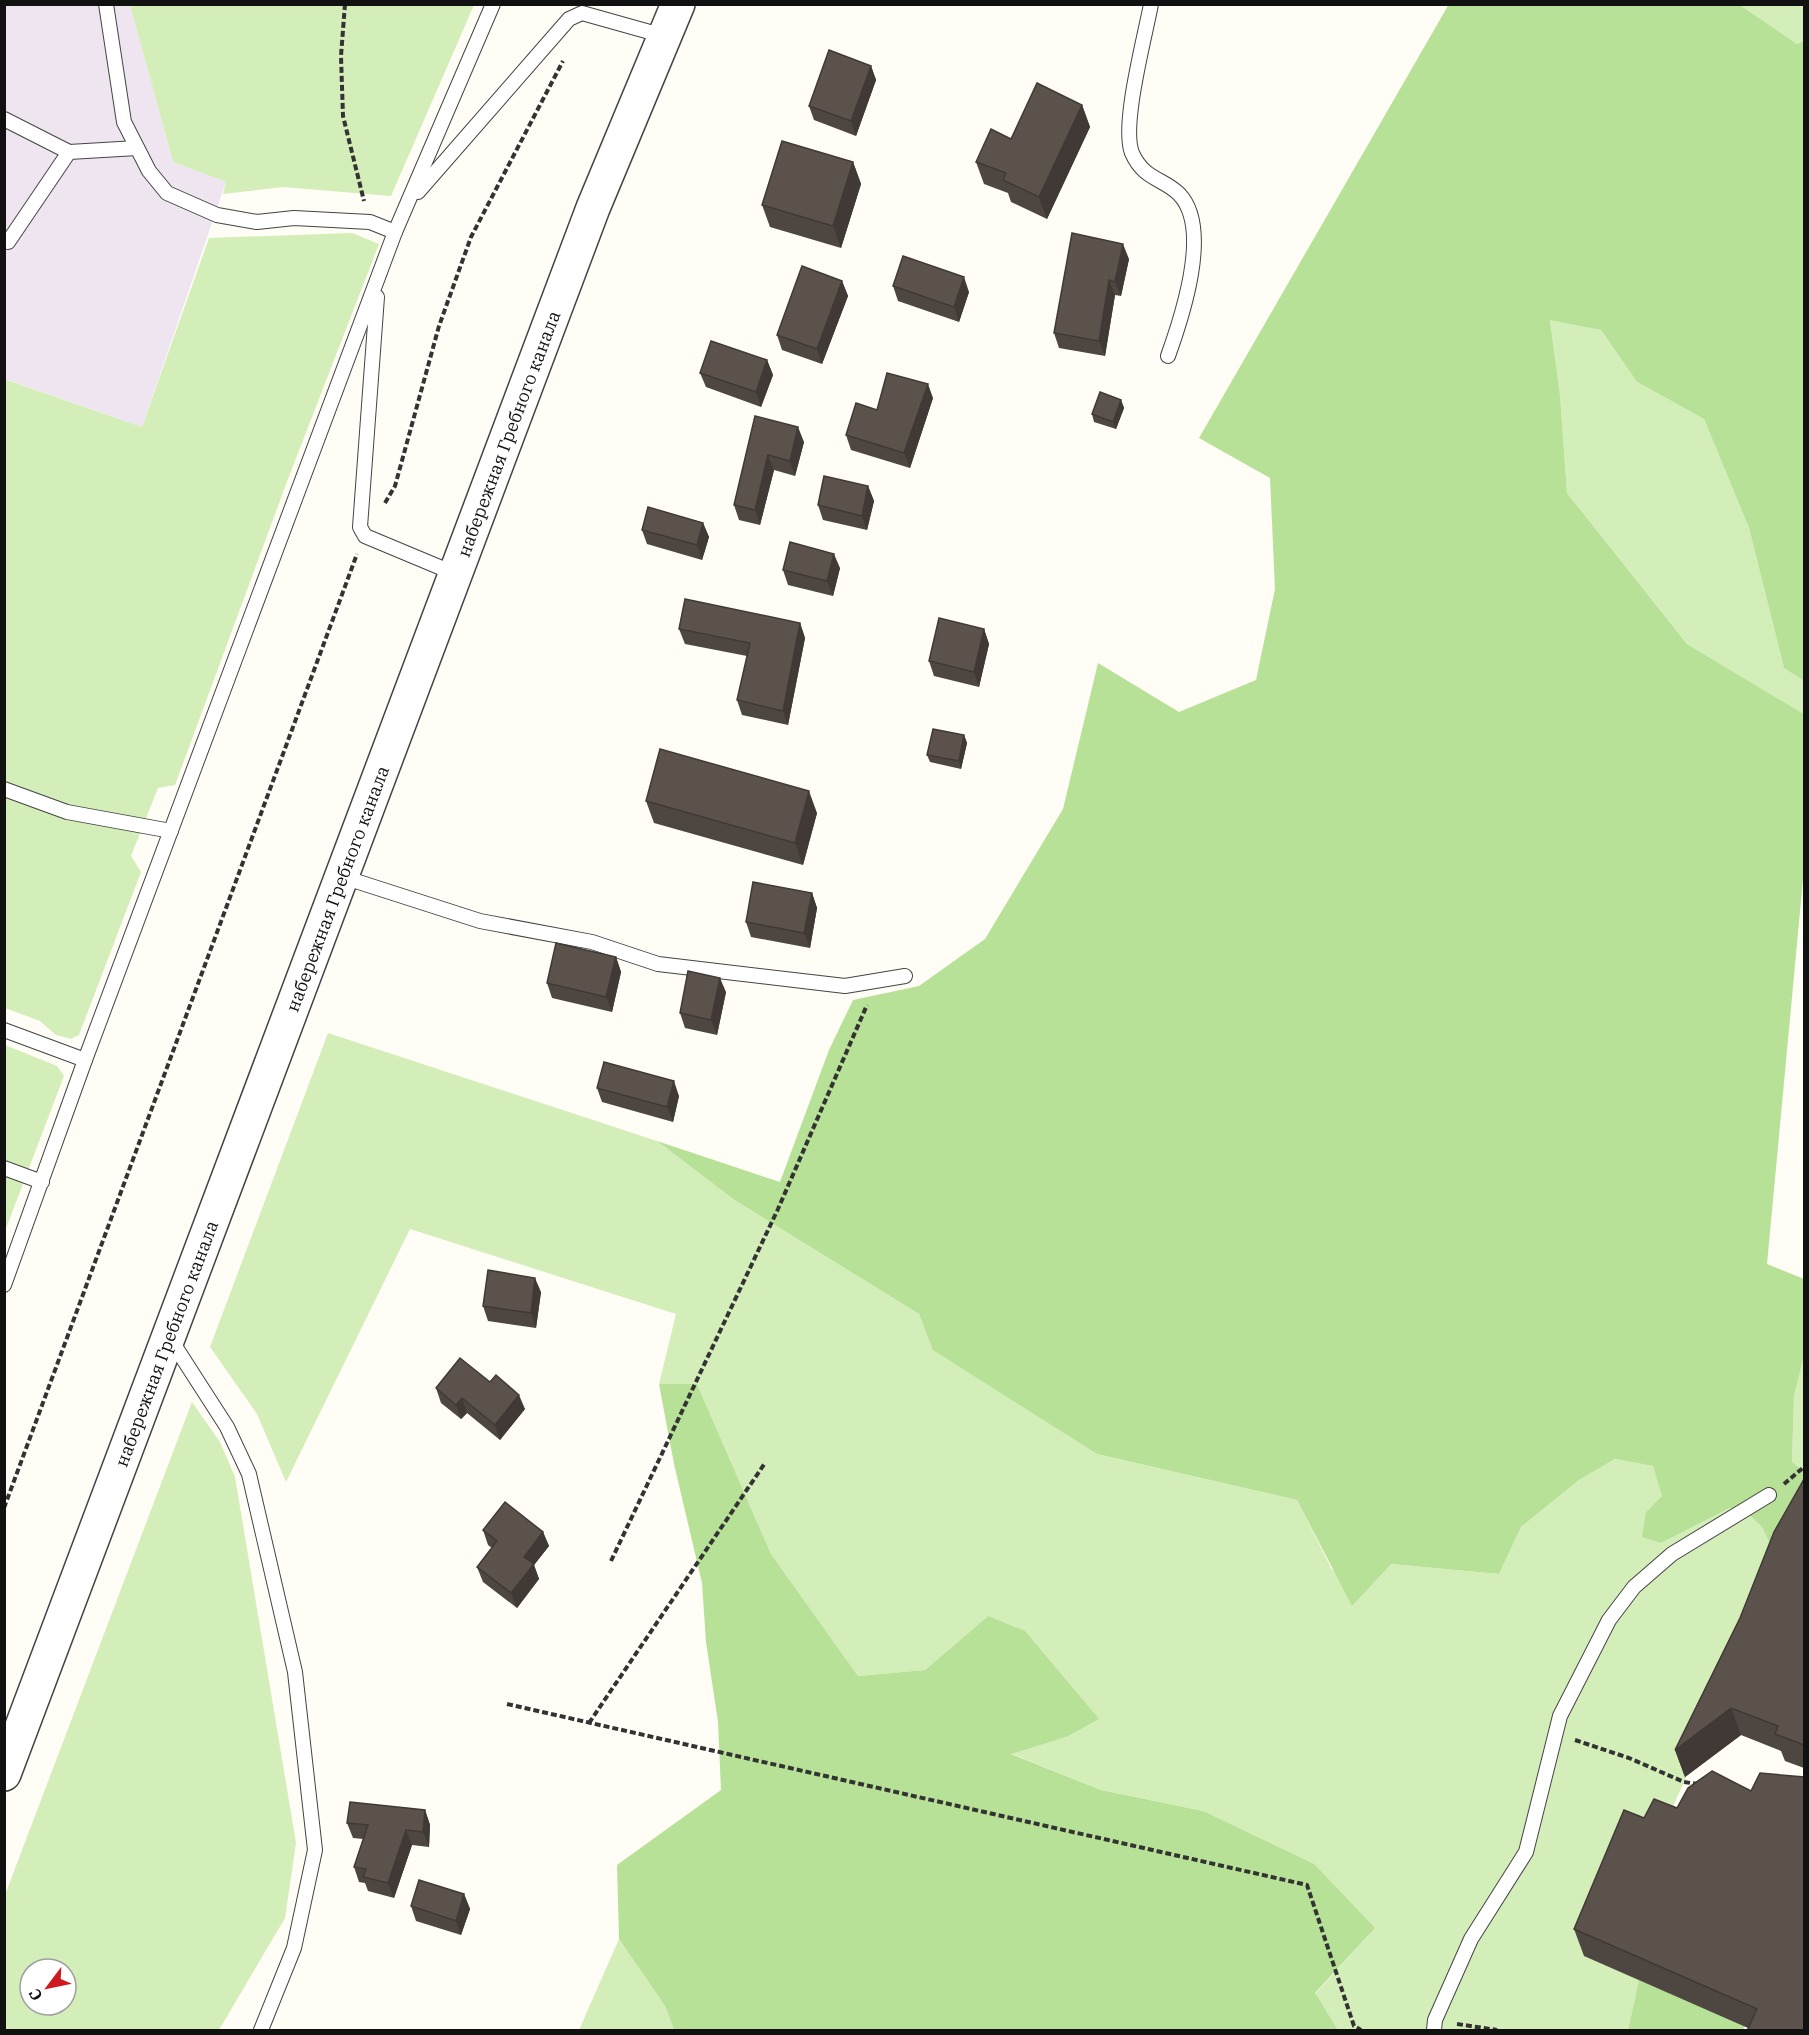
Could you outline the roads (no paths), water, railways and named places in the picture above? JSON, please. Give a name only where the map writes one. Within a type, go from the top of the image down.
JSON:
[{"type":"street","name":"набережная Гребного канала","points":[[4,1774],[170,1338],[593,208],[678,4]]},
{"type":"lane","points":[[105,4],[124,122],[149,171],[167,193],[217,214],[257,222],[294,218],[370,222],[395,232]]},
{"type":"lane","points":[[4,1284],[85,1060],[395,232],[493,4]]},
{"type":"lane","points":[[1151,4],[1128,128],[1132,152],[1148,176],[1179,194],[1190,209],[1195,230],[1185,309],[1168,356]]},
{"type":"lane","points":[[409,203],[569,19],[582,13],[664,36]]},
{"type":"lane","points":[[4,119],[69,152],[137,148]]},
{"type":"lane","points":[[8,242],[69,152]]},
{"type":"lane","points":[[378,282],[360,527],[365,536],[456,574]]},
{"type":"lane","points":[[4,789],[67,812],[171,831]]},
{"type":"lane","points":[[343,877],[480,921],[592,942],[658,964],[845,986],[905,976]]},
{"type":"lane","points":[[4,1030],[85,1060]]},
{"type":"lane","points":[[4,1168],[42,1182]]},
{"type":"lane","points":[[170,1338],[227,1427],[249,1474],[295,1672],[315,1850],[294,1948],[261,2031]]},
{"type":"lane","points":[[1435,2025],[1471,1940],[1526,1852],[1560,1716],[1609,1620],[1634,1587],[1672,1554],[1769,1495]]}]
